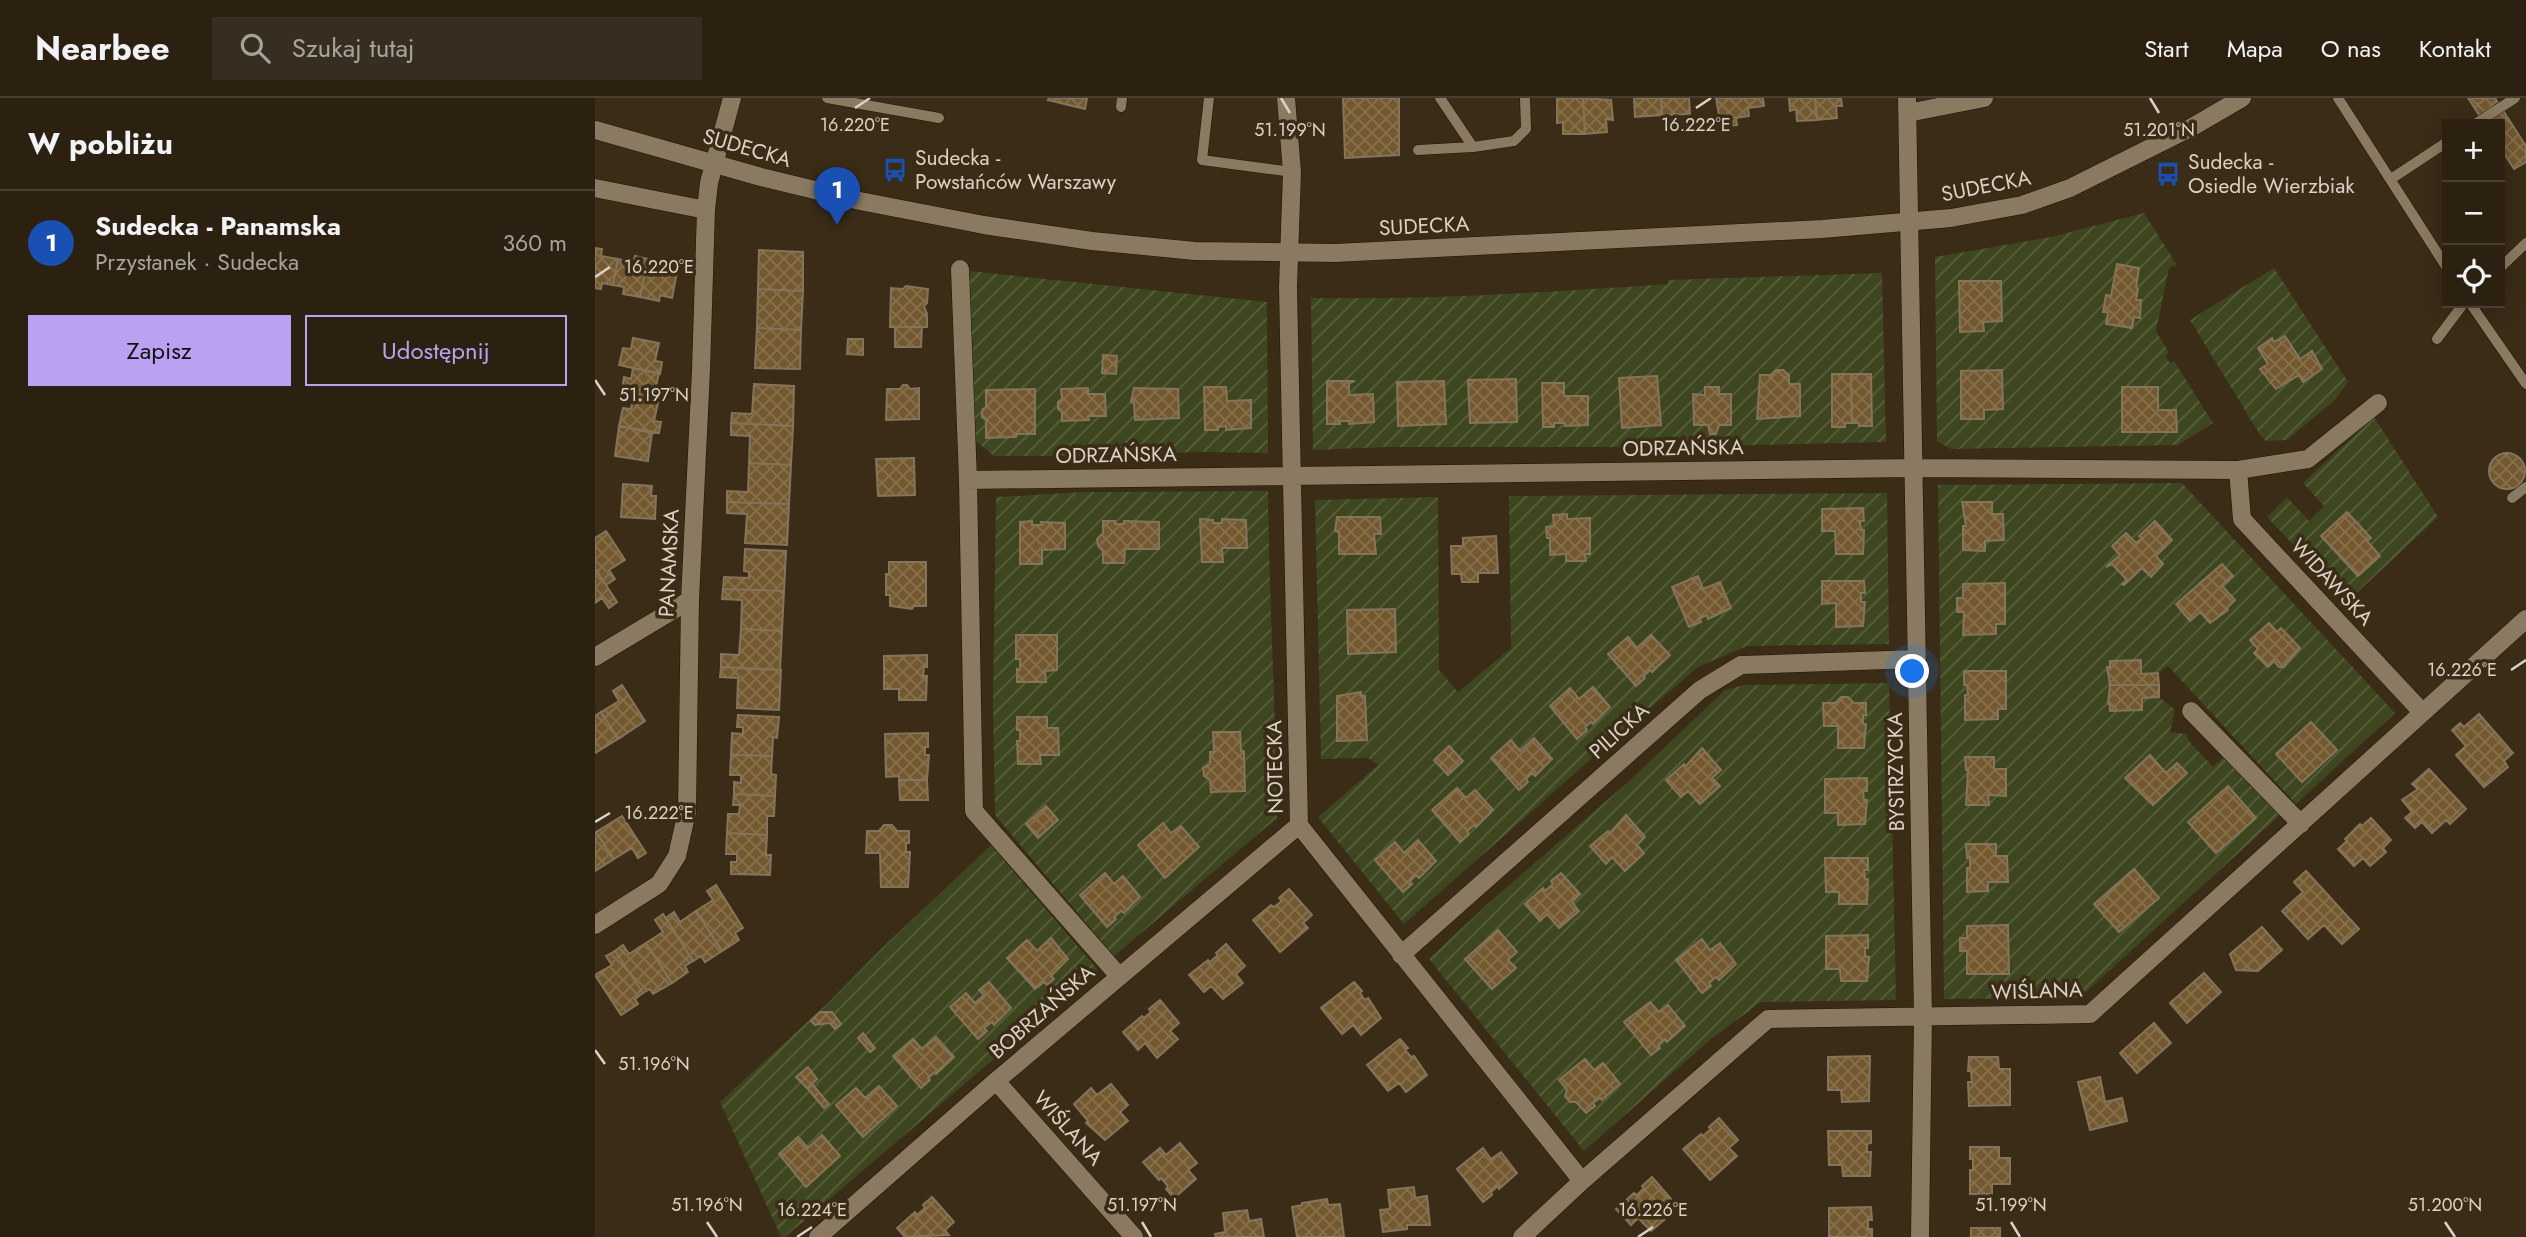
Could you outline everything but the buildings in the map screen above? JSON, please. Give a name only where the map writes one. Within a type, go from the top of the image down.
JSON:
[{"type":"street","name":"PANAMSKA","points":[[595,925],[659,884],[677,856],[687,812],[690,600],[706,210],[709,183],[732,98]]},
{"type":"street","name":"NOTECKA","points":[[1286,98],[1292,172],[1287,287],[1299,825],[1582,1181]]},
{"type":"street","points":[[1907,106],[1984,98]]},
{"type":"street","name":"SUDECKA","points":[[595,130],[860,201],[984,225],[1092,241],[1195,251],[1289,254],[1822,229],[1951,218],[2022,205],[2047,197],[2117,166],[2242,98]]},
{"type":"street","name":"BYSTRZYCKA","points":[[1907,106],[1923,1017],[1920,1237]]},
{"type":"street","points":[[595,188],[706,210]]},
{"type":"street","points":[[960,269],[968,480],[974,811],[1119,976]]},
{"type":"street","name":"ODRZAŃSKA","points":[[968,480],[1913,468],[2238,470],[2308,459],[2378,403]]},
{"type":"street","name":"WIDAWSKA","points":[[2238,470],[2242,519],[2422,712]]},
{"type":"street","points":[[595,657],[690,600]]},
{"type":"street","name":"WIŚLANA","points":[[1522,1237],[1582,1181],[1768,1019],[2090,1014],[2526,619]]},
{"type":"street","name":"PILICKA","points":[[1401,955],[1700,690],[1741,665],[1917,659]]},
{"type":"street","points":[[2191,711],[2301,824]]},
{"type":"street","name":"BOBRZAŃSKA","points":[[818,1237],[996,1081],[1299,825]]},
{"type":"street","name":"WIŚLANA","points":[[996,1081],[1134,1237]]},
{"type":"lane","points":[[827,98],[939,118]]},
{"type":"lane","points":[[1209,98],[1202,160],[1292,172]]},
{"type":"lane","points":[[1440,98],[1473,148]]},
{"type":"lane","points":[[1418,150],[1473,148],[1514,141],[1526,129],[1525,98]]},
{"type":"lane","points":[[2338,98],[2442,260]]},
{"type":"lane","points":[[2483,119],[2515,98]]},
{"type":"lane","points":[[2391,179],[2442,145]]},
{"type":"lane","points":[[2505,263],[2526,243]]},
{"type":"lane","points":[[2437,339],[2460,308]]},
{"type":"lane","points":[[2473,308],[2526,384]]},
{"type":"lane","points":[[2512,498],[2526,487]]},
{"type":"green space","points":[[2144,213],[2177,265],[2169,268],[2156,331],[2169,353],[2165,356],[2170,363],[2174,361],[2213,423],[2178,445],[1951,449],[1937,441],[1935,257],[2051,237]]},
{"type":"green space","points":[[2274,268],[2348,382],[2335,400],[2287,440],[2266,441],[2190,320]]},
{"type":"green space","points":[[969,271],[1267,302],[1268,453],[994,456],[971,437]]},
{"type":"green space","points":[[1882,273],[1886,442],[1313,450],[1311,298],[1489,295],[1668,284],[1668,280]]},
{"type":"green space","points":[[2374,417],[2438,517],[2347,602],[2267,517],[2287,497],[2309,521],[2324,506],[2303,483]]},
{"type":"green space","points":[[2182,483],[2395,713],[2296,804],[2168,666],[2158,673],[2159,697],[2175,710],[2170,732],[2187,734],[2188,740],[2213,767],[2226,755],[2280,815],[2087,991],[2075,998],[1944,999],[1938,485]]},
{"type":"green space","points":[[1268,491],[1277,818],[1114,956],[995,815],[993,701],[996,497],[1085,492]]},
{"type":"green space","points":[[1887,493],[1889,644],[1747,646],[1698,667],[1404,924],[1318,817],[1378,765],[1368,758],[1321,759],[1315,500],[1438,497],[1439,670],[1458,692],[1511,648],[1509,496]]},
{"type":"green space","points":[[1889,683],[1896,1000],[1761,1002],[1711,1039],[1584,1151],[1429,959],[1493,899],[1627,783],[1725,690],[1745,685]]},
{"type":"green space","points":[[991,845],[1098,970],[785,1237],[781,1237],[720,1102],[828,1003]]},
{"type":"place","name":"Sudecka - Powstańców Warszawy","points":[[895,170]]},
{"type":"place","name":"Sudecka - Osiedle Wierzbiak","points":[[2168,174]]},
{"type":"place","name":"Sudecka - Panamska","points":[[837,225]]}]
